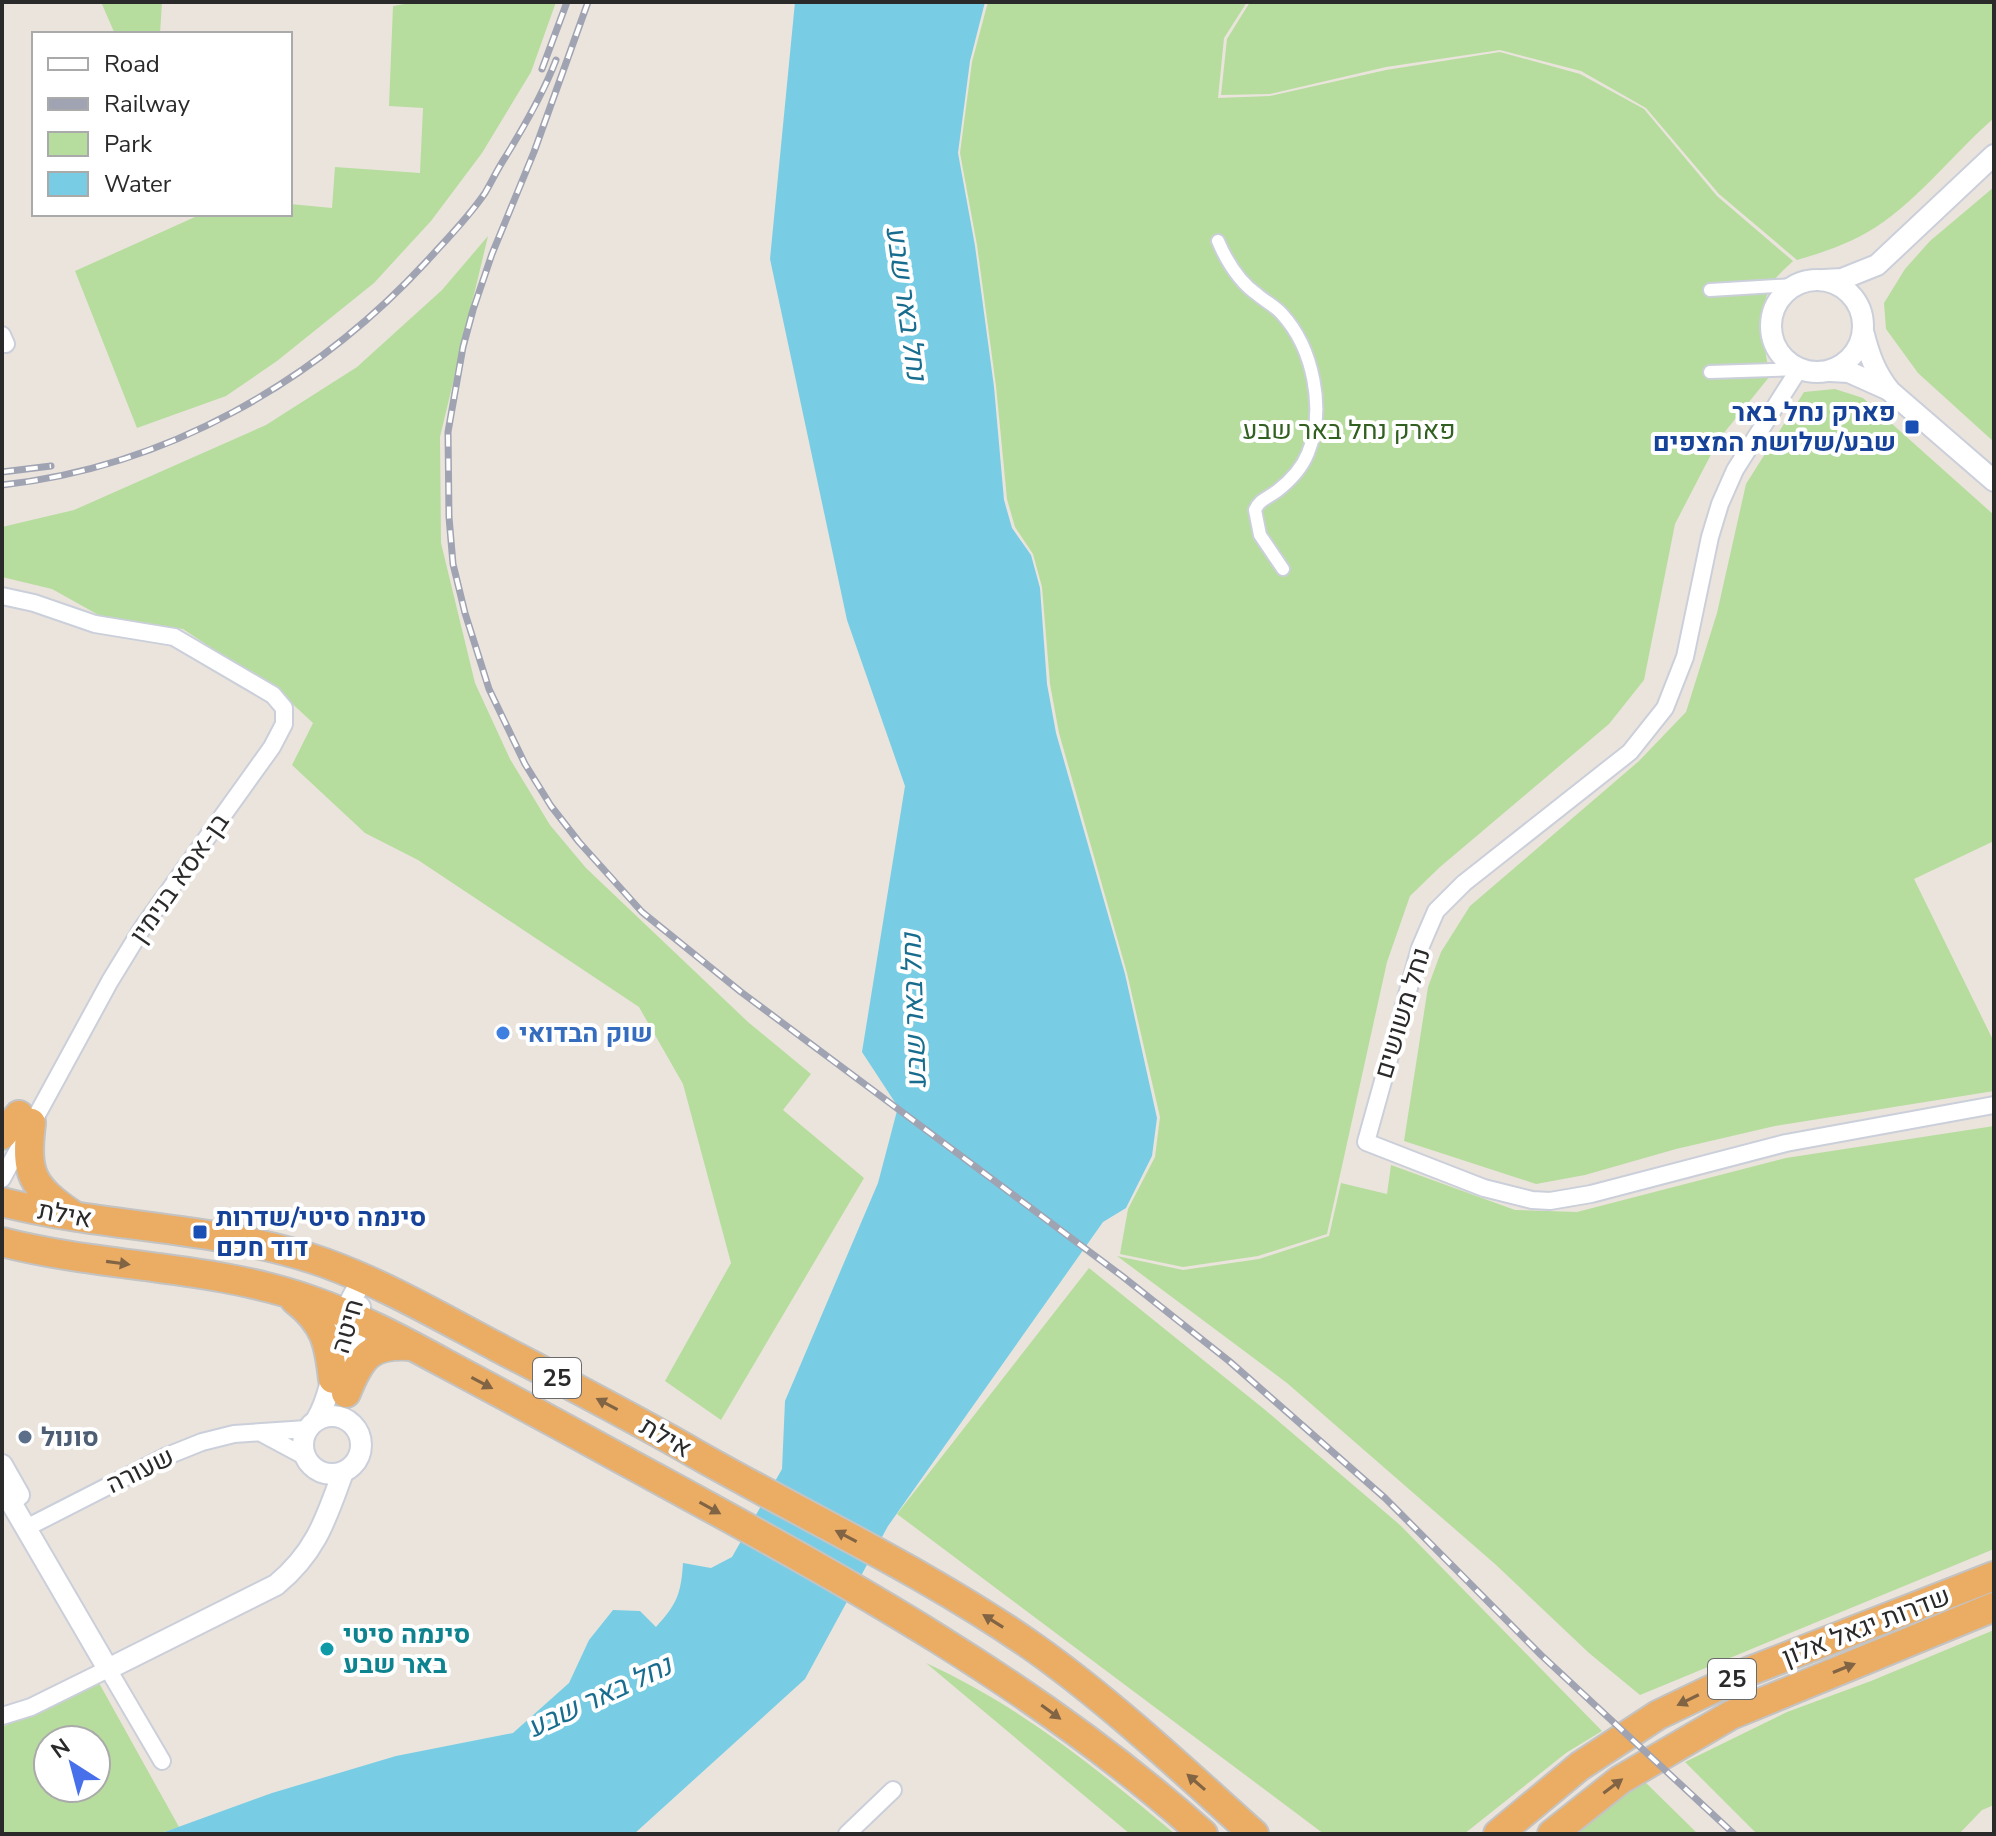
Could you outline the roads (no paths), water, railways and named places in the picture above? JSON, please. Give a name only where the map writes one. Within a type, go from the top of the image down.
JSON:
[{"type":"highway","points":[[17,1124],[37,1183],[50,1200],[73,1216]]},
{"type":"highway","name":"אילת","points":[[2,1202],[73,1216],[200,1233],[287,1251],[362,1279],[431,1312],[639,1421],[914,1573],[1002,1627],[1108,1706],[1254,1834]]},
{"type":"highway","name":"אילת","points":[[2,1242],[193,1272],[277,1289],[352,1317],[413,1346],[747,1527],[979,1663],[1131,1772],[1203,1834]]},
{"type":"highway","points":[[2,1259],[41,1250]]},
{"type":"highway","points":[[277,1289],[311,1313],[321,1327],[340,1386]]},
{"type":"highway","points":[[340,1386],[363,1358],[376,1348],[413,1346]]},
{"type":"highway","name":"שדרות יגאל אלון","points":[[1498,1834],[1580,1766],[1658,1715],[1750,1671],[1994,1576]]},
{"type":"highway","name":"שדרות יגאל אלון","points":[[1552,1834],[1620,1780],[1731,1715],[1994,1607]]},
{"type":"street","points":[[1710,290],[1842,279],[1877,265],[1994,155]]},
{"type":"street","points":[[1218,241],[1239,277],[1290,323],[1305,353],[1313,383],[1316,407],[1314,431],[1307,454],[1295,475],[1262,500],[1255,510],[1260,535],[1283,569]]},
{"type":"street","points":[[1830,371],[1853,356],[1863,326],[1869,287],[1888,255]]},
{"type":"street","points":[[1824,280],[1838,284],[1860,306],[1869,356],[1877,374],[1890,391],[1994,481]]},
{"type":"street","points":[[1794,285],[1774,307],[1770,321],[1776,350],[1799,369],[1814,373],[1849,372],[1890,391]]},
{"type":"street","points":[[1710,372],[1799,369]]},
{"type":"street","name":"נחל משושים","points":[[1799,369],[1735,470],[1720,504],[1685,657],[1665,708],[1619,762],[1464,883],[1436,911],[1420,948],[1366,1142],[1496,1192],[1550,1201],[1570,1199],[1786,1143],[1994,1105]]},
{"type":"street","name":"בן-אסא בנימין","points":[[2,596],[34,603],[95,624],[174,637],[273,695],[284,708],[284,724],[272,747],[143,927],[79,1034],[2,1144]]},
{"type":"street","name":"בן-אסא בנימין","points":[[2,1179],[17,1124]]},
{"type":"street","name":"חיטה","points":[[108,1669],[276,1585],[293,1571],[318,1537],[343,1472],[355,1462],[361,1448],[359,1433],[350,1422],[340,1386],[362,1279]]},
{"type":"street","name":"חיטה","points":[[318,1537],[323,1513],[302,1442],[340,1386]]},
{"type":"street","points":[[312,1424],[337,1416],[350,1422]]},
{"type":"street","name":"שעורה","points":[[30,1526],[191,1446],[234,1434],[262,1433],[312,1424]]},
{"type":"street","points":[[262,1433],[329,1474],[343,1472]]},
{"type":"street","points":[[2,1465],[64,1593],[162,1761]]},
{"type":"street","points":[[2,1487],[30,1526]]},
{"type":"street","points":[[2,1716],[31,1707],[108,1669]]},
{"type":"street","points":[[847,1834],[893,1790]]},
{"type":"water","name":"נחל באר שבע","points":[[795,2],[985,2],[970,61],[958,153],[975,246],[994,387],[1004,500],[1012,528],[1031,555],[1040,588],[1047,684],[1056,733],[1125,974],[1157,1118],[1152,1156],[1126,1208],[1103,1222],[888,1526],[805,1679],[634,1834],[159,1834],[272,1793],[396,1756],[513,1733],[569,1683],[589,1640],[613,1610],[640,1611],[656,1627],[677,1598],[683,1563],[711,1568],[732,1557],[782,1469],[785,1401],[878,1183],[898,1107],[862,1052],[905,786],[847,620],[770,259]]},
{"type":"railway","points":[[542,69],[567,2]]},
{"type":"railway","points":[[588,2],[473,310],[448,432],[453,564],[465,613],[489,689],[525,764],[551,806],[642,912],[741,992],[1122,1276],[1229,1361],[1385,1498],[1541,1655],[1734,1834]]},
{"type":"railway","points":[[2,485],[63,475],[122,459],[179,438],[234,412],[286,381],[336,345],[383,305],[426,262],[485,193],[533,109],[556,60]]},
{"type":"railway","points":[[2,472],[51,466]]},
{"type":"place","name":"פארק נחל באר שבע/שלושת המצפים","points":[[1912,427]]},
{"type":"place","name":"שוק הבדואי","points":[[503,1033]]},
{"type":"place","name":"סינמה סיטי/שדרות דוד חכם","points":[[200,1232]]},
{"type":"place","name":"סונול","points":[[25,1437]]},
{"type":"place","name":"סינמה סיטי באר שבע","points":[[327,1649]]},
{"type":"park label","name":"פארק נחל באר שבע","points":[[1349,430]]}]
